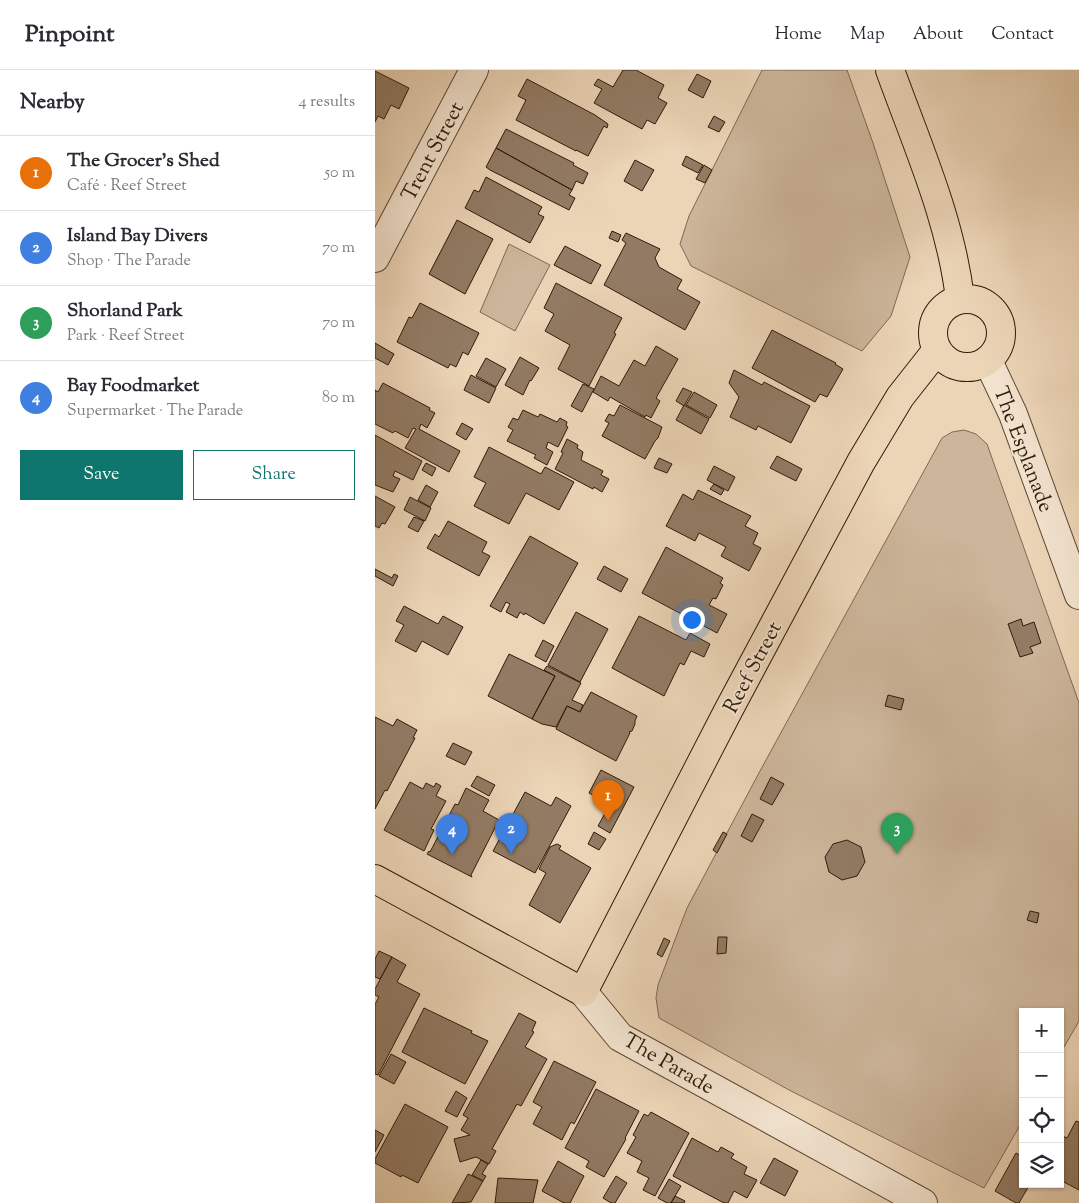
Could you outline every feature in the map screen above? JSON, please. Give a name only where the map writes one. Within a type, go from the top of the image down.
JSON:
[{"type":"main road","points":[[890,70],[946,227],[958,273],[960,299]]},
{"type":"main road","points":[[960,299],[980,301],[991,308],[998,319],[1001,332],[999,345],[988,361],[974,367],[958,366],[948,362],[937,350],[933,336],[933,326],[937,316],[947,305],[960,299]]},
{"type":"main road","name":"Reef Street","points":[[583,992],[724,719],[861,462],[900,397],[937,350]]},
{"type":"main road","name":"The Parade","points":[[375,879],[583,992]]},
{"type":"street","name":"Trent Street","points":[[378,244],[474,70]]},
{"type":"street","name":"The Esplanade","points":[[988,361],[1013,414],[1079,595]]},
{"type":"street","name":"The Parade","points":[[583,992],[620,1037],[923,1203]]},
{"type":"shaded area","points":[[762,70],[847,70],[873,143],[910,257],[891,316],[862,351],[691,266],[680,244],[689,216]]},
{"type":"shaded area","points":[[509,244],[550,265],[515,331],[480,312]]},
{"type":"shaded area","points":[[964,430],[976,434],[987,444],[1079,703],[1079,1021],[1064,1047],[1064,1008],[1019,1008],[1019,1127],[984,1188],[789,1090],[659,1018],[656,998],[658,985],[687,908],[942,438],[952,432]]},
{"type":"building","points":[[623,70],[636,70],[664,85],[658,98],[667,103],[655,124],[647,120],[642,129],[594,103],[602,89],[594,85],[598,79],[613,87]]},
{"type":"building","points":[[375,71],[409,88],[399,109],[391,105],[384,119],[378,116],[375,122]]},
{"type":"building","points":[[697,74],[711,81],[703,98],[688,90]]},
{"type":"building","points":[[527,79],[595,115],[608,124],[607,128],[604,126],[588,156],[516,120],[526,100],[518,96]]},
{"type":"building","points":[[714,116],[725,122],[719,132],[708,127]]},
{"type":"building","points":[[506,129],[574,163],[573,165],[588,173],[583,184],[576,181],[572,190],[496,148]]},
{"type":"building","points":[[496,148],[572,190],[569,195],[575,198],[569,210],[486,167]]},
{"type":"building","points":[[686,156],[703,165],[698,173],[682,165]]},
{"type":"building","points":[[635,160],[654,170],[642,191],[624,181]]},
{"type":"building","points":[[704,165],[712,170],[705,183],[696,179]]},
{"type":"building","points":[[486,177],[542,207],[538,214],[544,217],[530,243],[465,208],[474,190],[479,192]]},
{"type":"building","points":[[457,220],[493,239],[465,294],[429,274]]},
{"type":"building","points":[[612,231],[621,235],[618,242],[609,238]]},
{"type":"building","points":[[626,233],[660,249],[655,258],[659,267],[682,280],[677,289],[700,302],[685,330],[604,285],[626,243],[622,240]]},
{"type":"building","points":[[565,246],[601,265],[591,284],[554,265]]},
{"type":"building","points":[[556,283],[622,318],[614,333],[616,334],[589,386],[558,369],[570,345],[545,331],[554,314],[544,308]]},
{"type":"building","points":[[420,303],[479,333],[468,355],[463,352],[456,367],[450,364],[448,368],[397,342],[409,317],[412,318]]},
{"type":"building","points":[[772,330],[836,363],[843,369],[827,397],[820,394],[815,402],[752,368]]},
{"type":"building","points":[[375,343],[394,354],[388,365],[375,358]]},
{"type":"building","points":[[656,346],[678,359],[656,398],[660,401],[651,418],[646,415],[645,417],[610,397],[608,401],[593,392],[601,376],[619,386],[634,360],[645,366]]},
{"type":"building","points":[[520,357],[539,368],[530,380],[523,395],[505,385]]},
{"type":"building","points":[[486,358],[506,369],[496,387],[476,376]]},
{"type":"building","points":[[734,370],[762,385],[764,382],[810,406],[791,443],[758,426],[756,430],[730,417],[739,397],[729,383]]},
{"type":"building","points":[[471,375],[496,388],[489,403],[464,390]]},
{"type":"building","points":[[383,383],[430,408],[429,410],[435,413],[427,428],[421,424],[419,429],[460,451],[449,472],[405,448],[416,429],[413,428],[408,438],[375,424],[375,390],[378,392]]},
{"type":"building","points":[[583,384],[594,389],[582,412],[571,406]]},
{"type":"building","points":[[683,388],[692,392],[684,406],[676,401]]},
{"type":"building","points":[[694,392],[717,405],[710,418],[686,405]]},
{"type":"building","points":[[620,405],[662,427],[658,438],[645,459],[602,436],[609,423],[605,421],[609,414],[614,416]]},
{"type":"building","points":[[684,405],[709,419],[701,434],[676,420]]},
{"type":"building","points":[[523,410],[538,417],[540,414],[557,422],[560,418],[567,422],[566,426],[568,427],[558,447],[548,442],[546,448],[553,452],[547,465],[534,458],[536,455],[507,441],[513,430],[508,427],[513,418],[518,420]]},
{"type":"building","points":[[462,423],[473,429],[466,440],[456,434]]},
{"type":"building","points":[[375,435],[422,461],[413,480],[395,471],[393,476],[400,479],[393,492],[375,485]]},
{"type":"building","points":[[567,439],[578,445],[577,448],[583,452],[581,460],[603,471],[601,475],[609,479],[602,492],[555,469]]},
{"type":"building","points":[[489,447],[541,474],[545,467],[574,482],[559,510],[526,493],[509,524],[474,506],[486,483],[474,477]]},
{"type":"building","points":[[777,456],[802,469],[796,481],[770,468]]},
{"type":"building","points":[[659,458],[672,464],[667,473],[654,468]]},
{"type":"building","points":[[426,463],[436,468],[432,476],[422,470]]},
{"type":"building","points":[[714,466],[735,477],[728,491],[707,480]]},
{"type":"building","points":[[714,484],[724,490],[721,495],[710,489]]},
{"type":"building","points":[[426,485],[438,492],[430,507],[418,500]]},
{"type":"building","points":[[698,490],[751,516],[745,526],[758,533],[753,544],[761,548],[749,571],[721,556],[726,547],[699,533],[695,541],[666,526],[683,494],[693,500]]},
{"type":"building","points":[[375,496],[395,507],[385,524],[382,523],[379,528],[375,526]]},
{"type":"building","points":[[410,497],[431,508],[425,521],[404,510]]},
{"type":"building","points":[[414,517],[424,521],[418,532],[408,527]]},
{"type":"building","points":[[448,521],[487,542],[482,552],[490,556],[479,576],[427,548],[435,534],[439,537]]},
{"type":"building","points":[[530,536],[578,563],[544,624],[525,613],[524,615],[520,612],[517,618],[506,612],[510,604],[506,602],[501,612],[490,606]]},
{"type":"building","points":[[666,547],[723,578],[720,583],[723,585],[716,599],[713,598],[709,605],[727,614],[717,633],[642,593]]},
{"type":"building","points":[[604,566],[628,579],[621,592],[597,579]]},
{"type":"building","points":[[375,569],[392,578],[394,574],[398,576],[393,586],[375,576]]},
{"type":"building","points":[[404,606],[438,624],[443,616],[463,627],[448,655],[422,641],[416,652],[395,641],[404,625],[396,621]]},
{"type":"building","points":[[576,612],[608,629],[580,682],[548,665]]},
{"type":"building","points":[[639,616],[686,640],[690,633],[710,644],[704,657],[691,651],[684,665],[680,663],[664,696],[612,668]]},
{"type":"building","points":[[1021,619],[1023,626],[1034,622],[1041,643],[1030,647],[1033,653],[1020,657],[1008,624]]},
{"type":"building","points":[[543,640],[554,646],[546,662],[535,656]]},
{"type":"building","points":[[509,654],[555,676],[532,719],[488,696]]},
{"type":"building","points":[[547,666],[581,683],[572,700],[583,705],[580,712],[567,706],[556,727],[542,724],[532,719],[555,676],[544,670]]},
{"type":"building","points":[[591,692],[637,716],[632,731],[629,732],[616,761],[556,729],[567,706],[580,712]]},
{"type":"building","points":[[888,695],[904,699],[901,710],[885,706]]},
{"type":"building","points":[[375,717],[393,726],[397,719],[417,730],[413,738],[415,738],[387,791],[385,790],[375,809]]},
{"type":"building","points":[[453,743],[472,752],[465,765],[446,756]]},
{"type":"building","points":[[601,770],[634,787],[610,833],[598,826],[610,804],[589,793]]},
{"type":"building","points":[[477,776],[495,785],[489,796],[471,786]]},
{"type":"building","points":[[771,777],[784,784],[772,805],[760,799]]},
{"type":"building","points":[[410,782],[423,789],[426,783],[434,787],[436,783],[441,786],[436,796],[446,801],[431,829],[434,830],[424,851],[384,830]]},
{"type":"building","points":[[466,788],[489,800],[483,811],[499,820],[471,875],[472,877],[427,854],[430,852],[455,804],[458,805]]},
{"type":"building","points":[[525,792],[551,806],[556,797],[571,806],[535,873],[493,851]]},
{"type":"building","points":[[752,814],[764,820],[752,842],[741,836]]},
{"type":"building","points":[[594,832],[606,839],[599,850],[588,844]]},
{"type":"building","points":[[723,832],[727,834],[717,853],[713,850]]},
{"type":"building","points":[[847,840],[861,847],[865,862],[857,876],[842,880],[829,872],[825,857],[833,844]]},
{"type":"building","points":[[557,844],[561,846],[559,849],[591,868],[560,923],[529,905],[546,873],[539,869],[550,847]]},
{"type":"building","points":[[1030,911],[1039,913],[1037,923],[1027,920]]},
{"type":"building","points":[[718,937],[727,937],[726,953],[717,954]]},
{"type":"building","points":[[664,938],[670,941],[662,957],[657,954]]},
{"type":"building","points":[[379,951],[392,957],[380,979],[375,977],[375,959]]},
{"type":"building","points":[[392,957],[406,965],[397,982],[420,994],[378,1075],[375,1074],[375,1004],[379,997],[375,995],[375,989]]},
{"type":"building","points":[[424,1008],[472,1031],[471,1033],[488,1041],[465,1084],[402,1052]]},
{"type":"building","points":[[519,1013],[536,1022],[532,1031],[534,1032],[525,1047],[547,1059],[521,1106],[517,1104],[492,1149],[496,1151],[489,1164],[476,1157],[460,1162],[454,1139],[470,1135],[461,1130],[468,1118],[463,1115]]},
{"type":"building","points":[[391,1054],[406,1062],[394,1084],[379,1076]]},
{"type":"building","points":[[554,1061],[596,1082],[574,1124],[571,1122],[562,1140],[533,1124],[542,1107],[533,1102]]},
{"type":"building","points":[[596,1089],[639,1111],[626,1139],[604,1177],[586,1167],[589,1161],[565,1148]]},
{"type":"building","points":[[456,1091],[467,1098],[457,1117],[445,1111]]},
{"type":"building","points":[[405,1104],[448,1127],[418,1183],[402,1175],[401,1177],[375,1163],[375,1159]]},
{"type":"building","points":[[651,1112],[689,1133],[655,1196],[643,1190],[649,1178],[637,1172],[642,1161],[627,1153],[636,1137],[633,1135],[644,1114],[648,1116]]},
{"type":"building","points":[[1076,1121],[1079,1122],[1079,1190],[1064,1182],[1064,1137],[1067,1138]]},
{"type":"building","points":[[375,1130],[384,1135],[375,1152]]},
{"type":"building","points":[[692,1138],[718,1152],[721,1147],[734,1154],[731,1158],[747,1167],[744,1174],[757,1180],[747,1198],[734,1191],[728,1203],[724,1203],[673,1176]]},
{"type":"building","points":[[1016,1153],[1019,1155],[1019,1188],[1028,1188],[1019,1203],[995,1191]]},
{"type":"building","points":[[774,1158],[798,1171],[785,1196],[760,1183]]},
{"type":"building","points":[[481,1160],[488,1164],[482,1174],[486,1176],[483,1181],[472,1175]]},
{"type":"building","points":[[558,1161],[584,1176],[570,1203],[564,1203],[542,1191]]},
{"type":"building","points":[[468,1174],[483,1181],[471,1202],[452,1203]]},
{"type":"building","points":[[616,1176],[627,1183],[615,1203],[611,1203],[603,1198]]},
{"type":"building","points":[[498,1178],[538,1180],[533,1203],[495,1203]]},
{"type":"building","points":[[669,1179],[681,1186],[671,1203],[667,1203],[658,1198]]},
{"type":"building","points":[[675,1196],[685,1201],[684,1203],[671,1203]]},
{"type":"place","name":"The Grocer's Shed","points":[[608,821]]},
{"type":"place","name":"Island Bay Divers","points":[[511,854]]},
{"type":"place","name":"Shorland Park","points":[[897,854]]},
{"type":"place","name":"Bay Foodmarket","points":[[452,855]]}]
